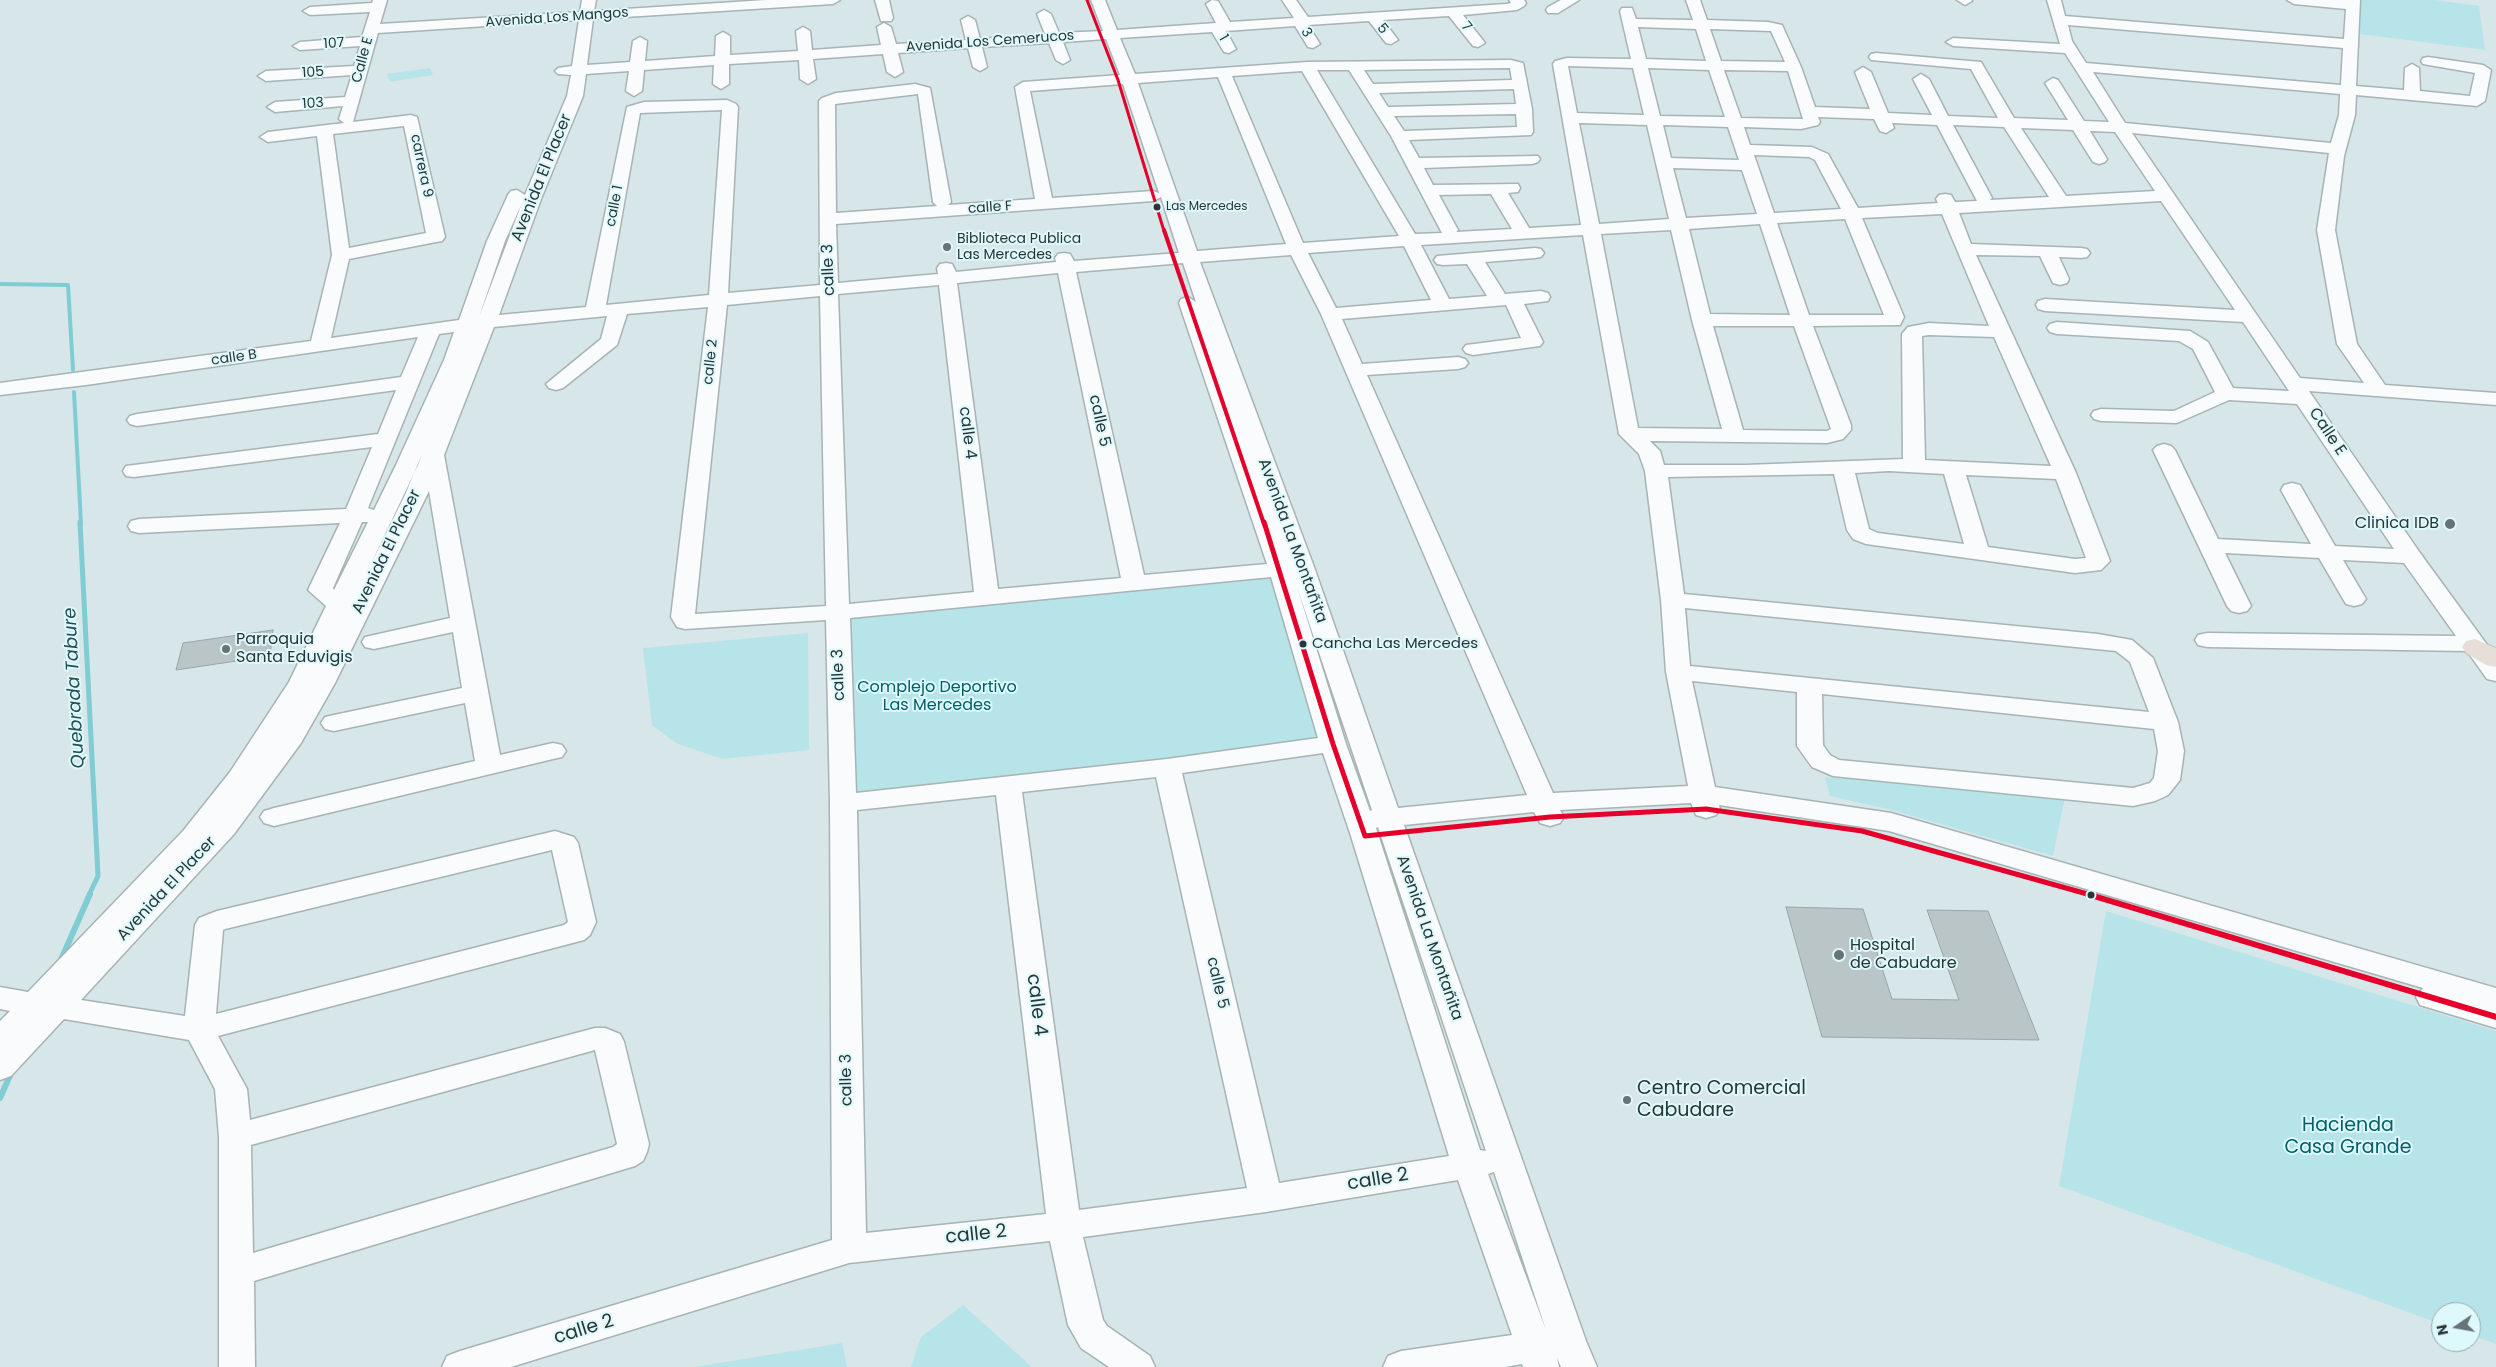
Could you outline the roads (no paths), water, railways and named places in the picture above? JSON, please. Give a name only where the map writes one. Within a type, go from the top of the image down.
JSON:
[{"type":"street","name":"Avenida Los Mangos","points":[[370,35],[582,8],[833,0]]},
{"type":"street","points":[[882,0],[888,49],[895,72]]},
{"type":"street","name":"Avenida La Montañita","points":[[1087,0],[1108,34]]},
{"type":"street","name":"Avenida La Montañita","points":[[1098,0],[1180,254],[1291,568],[1376,827],[1468,1166],[1538,1357]]},
{"type":"street","name":"3","points":[[1289,0],[1313,44]]},
{"type":"street","points":[[1553,10],[1572,0]]},
{"type":"street","points":[[1629,434],[1816,438],[1836,434],[1841,430],[1841,425],[1802,322],[1767,215],[1732,122],[1693,0]]},
{"type":"street","name":"Calle E","points":[[2054,0],[2065,41],[2120,127],[2411,557],[2481,650],[2496,674]]},
{"type":"street","points":[[2294,0],[2353,2],[2347,115],[2338,149],[2326,230],[2347,344],[2379,390]]},
{"type":"street","points":[[803,1],[803,27],[808,79]]},
{"type":"street","points":[[721,84],[723,4]]},
{"type":"street","name":"1","points":[[1213,4],[1229,49]]},
{"type":"street","name":"Avenida Los Cemerucos","points":[[571,70],[1302,22],[1375,13],[1511,4]]},
{"type":"street","points":[[634,91],[642,6]]},
{"type":"street","points":[[310,11],[378,7],[394,12]]},
{"type":"street","name":"Calle E","points":[[347,120],[378,7]]},
{"type":"street","points":[[1043,7],[1063,60]]},
{"type":"street","name":"Avenida El Placer","points":[[0,1068],[45,1006],[193,837],[239,778],[302,682],[384,514],[454,360],[478,319],[532,199],[575,96],[571,70],[582,8]]},
{"type":"street","name":"7","points":[[1454,8],[1478,43]]},
{"type":"street","points":[[965,13],[980,67]]},
{"type":"street","name":"5","points":[[1375,13],[1391,40]]},
{"type":"street","points":[[1570,118],[1653,121],[1808,124],[1812,122],[1794,68],[1777,28],[1702,25],[1628,17],[1638,63],[1653,121],[1664,162],[1702,320],[1734,436]]},
{"type":"street","points":[[2059,20],[2352,44]]},
{"type":"street","name":"107","points":[[300,46],[370,35]]},
{"type":"street","points":[[1953,42],[2070,49]]},
{"type":"street","points":[[1876,57],[1976,65],[2008,121],[2058,198]]},
{"type":"street","points":[[2082,67],[2349,89],[2471,102],[2477,101],[2483,70],[2428,61]]},
{"type":"street","points":[[1705,802],[1678,672],[1673,600],[1656,471],[1649,451],[1629,434],[1560,64],[1568,62],[1638,63],[1794,68]]},
{"type":"street","points":[[1045,204],[1022,90],[1029,86],[1307,66],[1511,64],[1518,66],[1525,132],[1399,136]]},
{"type":"street","points":[[1353,65],[1399,136],[1450,230]]},
{"type":"street","points":[[1307,66],[1408,236],[1443,306]]},
{"type":"street","points":[[2412,68],[2412,95]]},
{"type":"street","name":"105","points":[[266,76],[360,70]]},
{"type":"street","points":[[1224,72],[1295,245],[1330,314],[1548,809]]},
{"type":"street","points":[[1863,72],[1883,121]]},
{"type":"street","name":"Avenida La Montañita","points":[[1124,79],[1153,196],[1180,254]]},
{"type":"street","points":[[1921,79],[1983,198]]},
{"type":"street","points":[[2053,83],[2099,159]]},
{"type":"street","points":[[1368,89],[1520,84]]},
{"type":"street","name":"calle 3","points":[[849,1249],[843,803],[827,219],[828,101],[846,96],[915,89],[925,91],[942,202]]},
{"type":"street","name":"103","points":[[275,107],[352,101]]},
{"type":"street","name":"calle 1","points":[[596,307],[633,110],[644,107],[701,105],[727,105],[730,107]]},
{"type":"street","name":"calle 2","points":[[730,107],[719,294],[683,617],[685,622],[695,623],[837,612]]},
{"type":"street","points":[[1383,112],[1524,109]]},
{"type":"street","points":[[1808,112],[1883,121],[1942,119],[2078,124],[2338,149]]},
{"type":"street","name":"carrera 9","points":[[324,130],[411,120],[436,238],[341,255]]},
{"type":"street","points":[[268,137],[324,130],[341,255],[320,346]]},
{"type":"street","points":[[1664,162],[1818,154],[1822,157],[1850,210],[1894,317],[1893,321],[1702,320]]},
{"type":"street","points":[[1414,163],[1532,159]]},
{"type":"street","points":[[1429,190],[1504,188],[1522,229]]},
{"type":"street","points":[[596,307],[947,273],[1408,236],[2165,191]]},
{"type":"street","name":"calle F","points":[[827,219],[1153,196]]},
{"type":"street","points":[[1947,204],[1983,198],[2058,198]]},
{"type":"street","points":[[1843,467],[1856,525],[1861,534],[1874,539],[2075,566],[2093,565],[2098,561],[2065,473],[1964,249],[1947,204]]},
{"type":"street","points":[[1408,236],[1450,230],[1522,229]]},
{"type":"street","points":[[1964,249],[2081,252]]},
{"type":"street","points":[[2047,252],[2060,279]]},
{"type":"street","points":[[1443,260],[1535,253]]},
{"type":"street","points":[[1473,258],[1505,300],[1533,342],[1473,349]]},
{"type":"street","name":"calle 5","points":[[1065,263],[1134,583]]},
{"type":"street","name":"calle 4","points":[[947,273],[987,598]]},
{"type":"street","points":[[596,307],[619,309],[719,294]]},
{"type":"street","points":[[1330,314],[1542,297]]},
{"type":"street","points":[[2045,305],[2249,317]]},
{"type":"street","name":"calle B","points":[[0,389],[86,379],[431,330],[478,319],[596,307]]},
{"type":"street","points":[[556,384],[610,341],[619,309]]},
{"type":"street","name":"Avenida El Placer","points":[[0,1040],[45,1006],[224,828],[292,737],[323,683],[407,512],[433,454],[469,370],[478,319]]},
{"type":"street","points":[[2057,328],[2184,335],[2202,346],[2226,394]]},
{"type":"street","points":[[1914,466],[1912,334],[1915,331],[1929,329],[2002,332]]},
{"type":"street","points":[[340,605],[320,590],[354,516],[431,330]]},
{"type":"street","points":[[1354,370],[1458,363]]},
{"type":"street","points":[[136,420],[410,382]]},
{"type":"street","points":[[2101,415],[2177,417],[2226,394],[2299,391],[2379,390],[2496,399]]},
{"type":"street","points":[[134,471],[386,440]]},
{"type":"street","points":[[2164,450],[2239,606]]},
{"type":"street","points":[[433,454],[488,767]]},
{"type":"street","points":[[1656,471],[1746,472],[1843,467],[1914,466],[2065,473]]},
{"type":"street","points":[[1953,468],[1978,552]]},
{"type":"street","points":[[2292,490],[2354,599]]},
{"type":"street","points":[[139,526],[407,512]]},
{"type":"street","points":[[2210,545],[2411,557]]},
{"type":"street","points":[[837,612],[1291,568]]},
{"type":"street","name":"Avenida La Montañita","points":[[1291,568],[1333,744],[1376,827],[1505,1158],[1574,1354]]},
{"type":"street","points":[[1673,600],[2123,645],[2134,651],[2141,658],[2165,722],[2171,751],[2167,780],[2159,789],[2146,795],[2118,796],[1833,768],[1821,761],[1810,746],[1809,687]]},
{"type":"street","points":[[374,642],[463,622]]},
{"type":"street","points":[[2207,640],[2481,650]]},
{"type":"street","points":[[1678,672],[1809,687],[2165,722]]},
{"type":"street","points":[[334,722],[475,693]]},
{"type":"street","points":[[843,803],[1167,767],[1333,744]]},
{"type":"street","points":[[274,817],[553,751]]},
{"type":"street","name":"calle 5","points":[[1167,767],[1266,1200]]},
{"type":"street","name":"calle 4","points":[[1008,785],[1064,1226],[1086,1325],[1094,1337],[1137,1367]]},
{"type":"street","points":[[1705,802],[1862,831],[2136,908],[2496,1017]]},
{"type":"street","points":[[1376,827],[1548,809],[1705,802],[1891,822],[2496,999]]},
{"type":"street","points":[[0,998],[199,1030],[574,933],[580,928],[582,922],[564,843],[555,840],[217,921],[209,925],[199,1030],[231,1089],[235,1137],[237,1367]]},
{"type":"street","points":[[235,1137],[596,1039],[605,1039],[609,1042],[633,1144],[632,1152],[623,1157],[237,1272]]},
{"type":"street","name":"calle 2","points":[[460,1367],[849,1249],[1064,1226],[1266,1200],[1505,1158]]},
{"type":"street","points":[[1401,1367],[1574,1354]]},
{"type":"waterway","name":"Quebrada Tabure","points":[[0,284],[68,285],[73,370]]},
{"type":"waterway","name":"Quebrada Tabure","points":[[74,392],[81,524]]},
{"type":"waterway","name":"Quebrada Tabure","points":[[80,522],[98,876],[89,895]]},
{"type":"waterway","name":"Quebrada Tabure","points":[[60,962],[90,894]]},
{"type":"waterway","name":"Quebrada Tabure","points":[[0,1098],[12,1071]]},
{"type":"place","name":"Las Mercedes","points":[[1157,207]]},
{"type":"place","name":"Biblioteca Publica Las Mercedes","points":[[947,247]]},
{"type":"place","name":"Clinica IDB","points":[[2450,524]]},
{"type":"place","name":"Cancha Las Mercedes","points":[[1303,644]]},
{"type":"place","name":"Parroquia Santa Eduvigis","points":[[226,649]]},
{"type":"place","name":"Hospital de Cabudare","points":[[1839,955]]},
{"type":"place","name":"Centro Comercial Cabudare","points":[[1627,1100]]},
{"type":"park label","name":"Complejo Deportivo Las Mercedes","points":[[937,697]]},
{"type":"park label","name":"Hacienda Casa Grande","points":[[2348,1137]]}]
